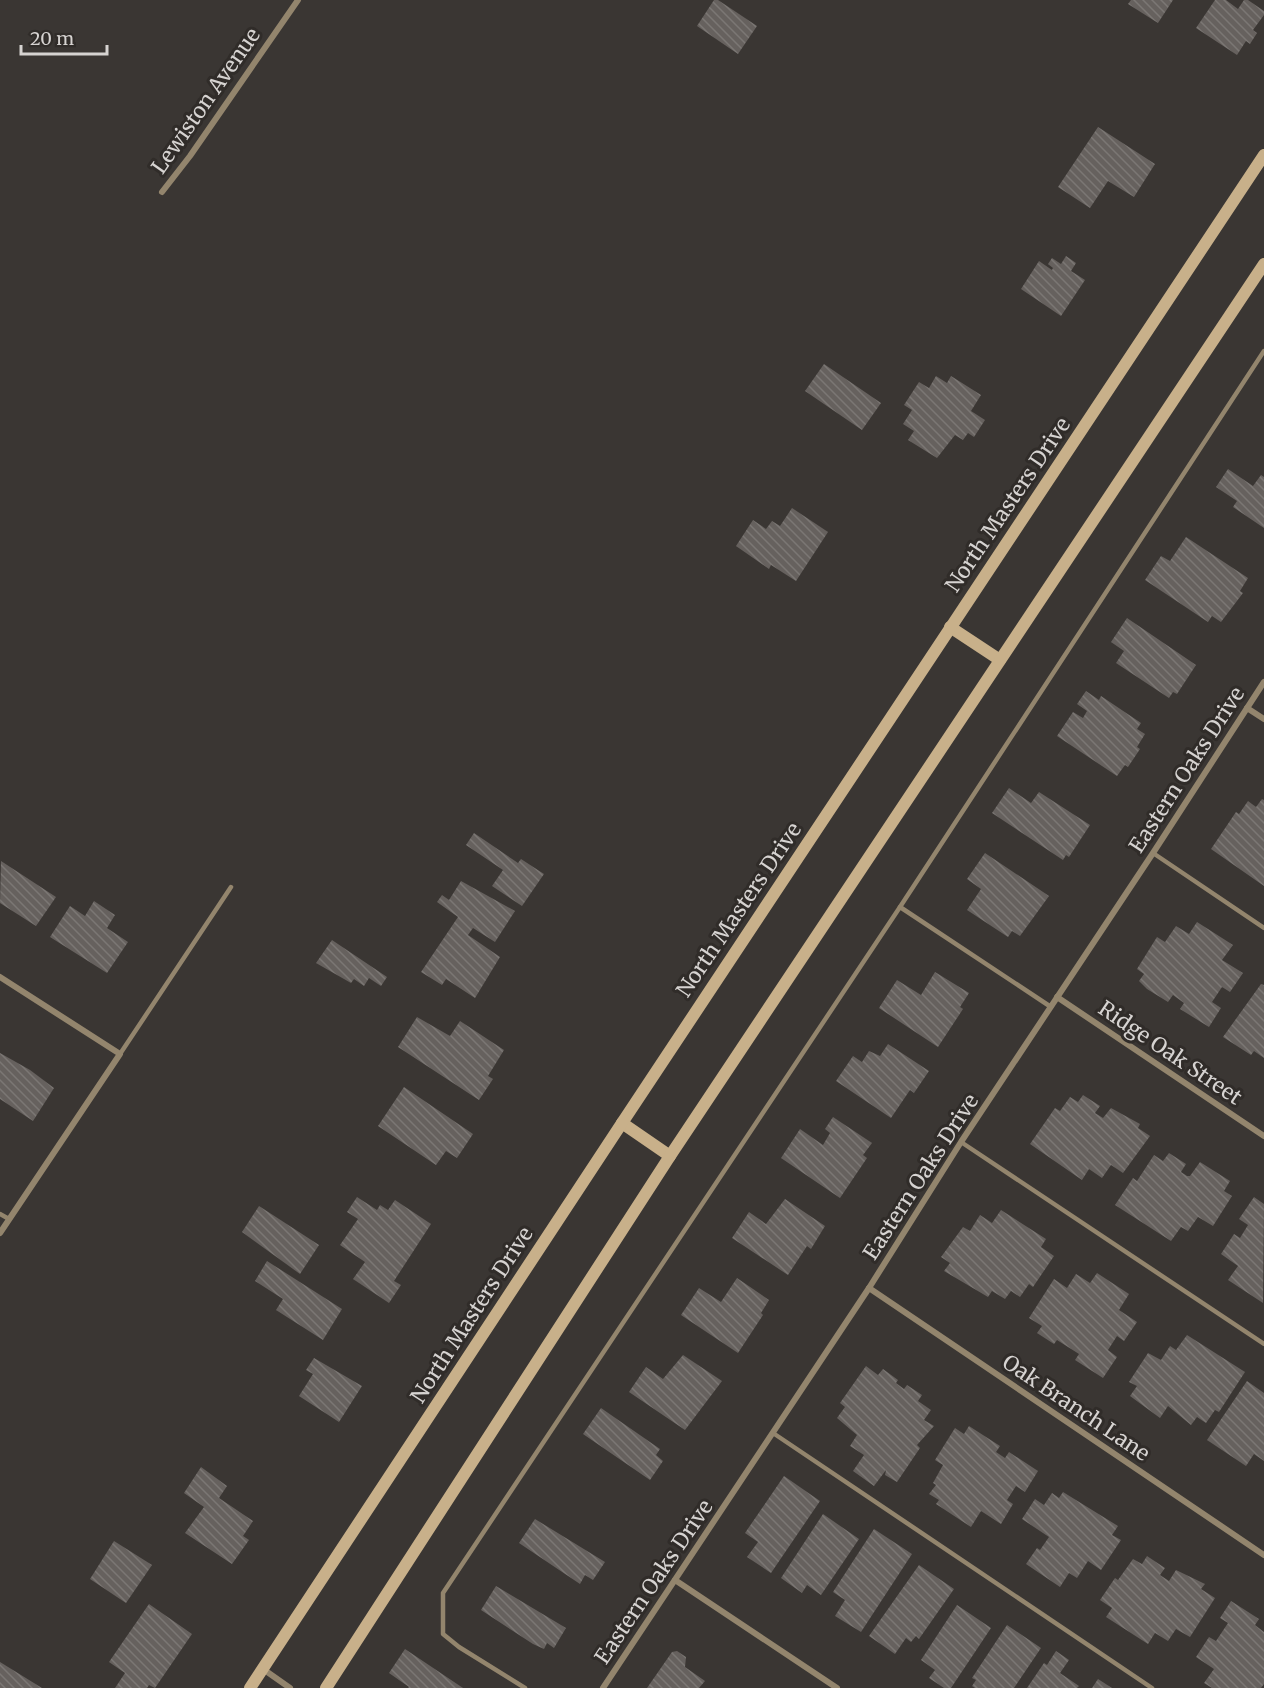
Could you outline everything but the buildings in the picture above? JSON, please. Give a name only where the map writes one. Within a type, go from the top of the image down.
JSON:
[{"type":"main road","name":"North Masters Drive","points":[[250,1688],[1264,155]]},
{"type":"main road","points":[[326,1688],[670,1156],[1264,264]]},
{"type":"main road","points":[[950,627],[1000,660]]},
{"type":"main road","points":[[622,1123],[670,1156]]},
{"type":"street","name":"Lewiston Avenue","points":[[162,192],[190,156],[298,0]]},
{"type":"street","name":"Eastern Oaks Drive","points":[[603,1688],[869,1288],[961,1142],[1264,682]]},
{"type":"street","points":[[1247,708],[1264,719]]},
{"type":"street","points":[[0,977],[120,1054],[0,1233]]},
{"type":"street","name":"Ridge Oak Street","points":[[1057,997],[1264,1136]]},
{"type":"street","name":"Oak Branch Lane","points":[[869,1288],[1264,1555]]},
{"type":"street","points":[[675,1580],[837,1688]]},
{"type":"street","points":[[262,1669],[290,1688]]},
{"type":"lane","points":[[525,1688],[459,1647],[443,1634],[443,1593],[900,907],[1264,351]]},
{"type":"lane","points":[[1153,853],[1264,928]]},
{"type":"lane","points":[[120,1054],[231,887]]},
{"type":"lane","points":[[900,907],[1050,1007]]},
{"type":"lane","points":[[961,1142],[1264,1344]]},
{"type":"lane","points":[[0,1214],[9,1219]]},
{"type":"lane","points":[[773,1433],[1152,1688]]}]
